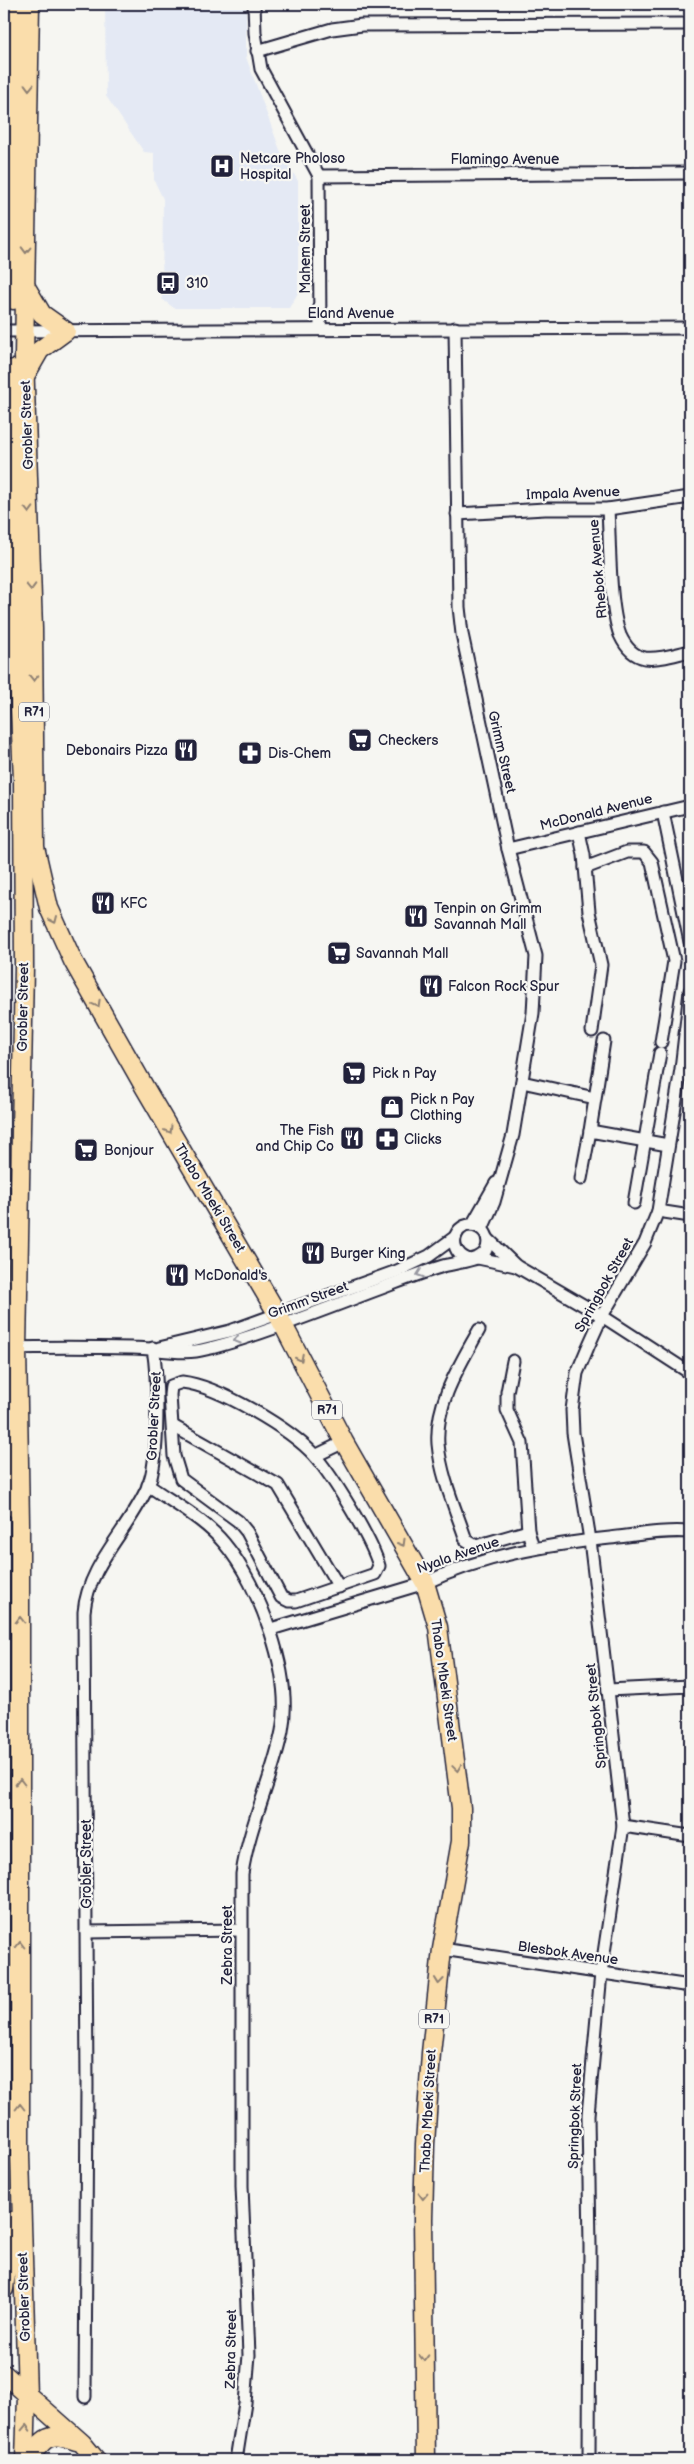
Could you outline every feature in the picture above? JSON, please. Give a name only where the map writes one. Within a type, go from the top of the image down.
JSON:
[{"type":"main road","name":"Grobler Street","points":[[15,4],[13,331],[19,377],[33,629],[35,847]]},
{"type":"main road","name":"Grobler Street","points":[[14,295],[30,4]]},
{"type":"main road","points":[[4,360],[19,377],[40,350],[66,331],[14,295]]},
{"type":"main road","name":"Grobler Street","points":[[19,377],[13,546],[23,763],[24,967],[10,1348],[20,1523],[20,2156],[27,2460]]},
{"type":"main road","points":[[23,763],[30,786],[35,847],[24,967]]},
{"type":"main road","name":"Thabo Mbeki Street","points":[[35,847],[49,908],[73,962],[144,1088],[281,1320],[344,1442],[425,1583],[438,1627],[461,1808],[461,1841],[442,1949],[431,2053],[425,2144],[423,2219],[426,2460]]},
{"type":"main road","points":[[4,1434],[8,1486],[20,1523]]},
{"type":"main road","points":[[4,2289],[12,2233],[12,2190],[20,2156]]},
{"type":"main road","points":[[4,2374],[82,2443],[96,2460]]},
{"type":"main road","points":[[27,2460],[47,2437],[57,2436],[82,2443]]},
{"type":"street","name":"Mahem Street","points":[[254,4],[257,51],[261,68],[319,176],[320,328]]},
{"type":"street","points":[[257,51],[332,29],[362,25],[690,24]]},
{"type":"street","name":"Flamingo Avenue","points":[[319,176],[690,173]]},
{"type":"street","name":"Eland Avenue","points":[[13,331],[320,328],[690,328]]},
{"type":"street","name":"Grimm Street","points":[[455,328],[459,608],[462,634],[508,849],[536,956],[533,1013],[513,1135],[494,1202],[481,1231]]},
{"type":"street","name":"Impala Avenue","points":[[457,514],[545,509],[608,510],[690,497]]},
{"type":"street","name":"Rhebok Avenue","points":[[608,510],[615,607],[621,636],[631,650],[645,658],[666,657],[690,651]]},
{"type":"street","name":"McDonald Avenue","points":[[508,849],[690,806]]},
{"type":"street","points":[[663,812],[690,942]]},
{"type":"street","points":[[580,832],[589,912],[601,965],[592,1031]]},
{"type":"street","points":[[585,868],[627,852],[644,852],[652,862],[674,960],[634,1203]]},
{"type":"street","name":"Springbok Street","points":[[589,2460],[590,2247],[588,2115],[601,1973],[623,1826],[590,1540],[578,1472],[572,1410],[577,1373],[602,1316],[645,1243],[658,1211],[668,1145],[686,1070],[690,991]]},
{"type":"street","points":[[581,1179],[604,1041]]},
{"type":"street","points":[[522,1082],[595,1098]]},
{"type":"street","points":[[590,1131],[668,1145]]},
{"type":"street","points":[[658,1211],[690,1216]]},
{"type":"street","points":[[516,1266],[472,1259],[457,1253],[455,1237],[462,1228],[481,1231],[516,1266],[602,1316],[690,1373]]},
{"type":"street","points":[[472,1259],[486,1250],[481,1231]]},
{"type":"street","name":"Grimm Street","points":[[281,1320],[397,1271],[428,1256],[455,1237]]},
{"type":"street","name":"Grimm Street","points":[[10,1348],[155,1349],[281,1320],[428,1271],[472,1259]]},
{"type":"street","points":[[479,1330],[453,1378],[442,1409],[438,1443],[440,1462],[466,1540],[470,1544],[476,1546],[528,1531]]},
{"type":"street","name":"Grobler Street","points":[[85,2397],[85,1597],[95,1572],[114,1545],[148,1485],[156,1432],[155,1349]]},
{"type":"street","points":[[513,1361],[506,1392],[507,1410],[522,1443],[528,1531],[533,1548]]},
{"type":"street","points":[[182,1382],[193,1383],[231,1400],[260,1415],[297,1440],[315,1456],[348,1505],[379,1566],[378,1570],[370,1577],[292,1602],[281,1597],[247,1532],[230,1512],[191,1489],[181,1479],[174,1456],[171,1386],[182,1382]]},
{"type":"street","points":[[173,1426],[278,1485],[339,1587]]},
{"type":"street","points":[[315,1456],[344,1442]]},
{"type":"street","name":"Zebra Street","points":[[148,1485],[209,1528],[223,1542],[245,1576],[270,1629],[282,1684],[284,1716],[279,1744],[245,1853],[241,1930],[242,2186],[249,2355],[245,2403],[236,2460]]},
{"type":"street","name":"Nyala Avenue","points":[[270,1629],[425,1583],[446,1573],[495,1556],[533,1548],[590,1540],[669,1531],[690,1532]]},
{"type":"street","points":[[608,1690],[690,1686]]},
{"type":"street","points":[[623,1826],[690,1836]]},
{"type":"street","points":[[86,1932],[241,1930]]},
{"type":"street","name":"Blesbok Avenue","points":[[442,1949],[690,1986]]},
{"type":"shaded area","name":"Netcare Pholoso Hospital","points":[[105,4],[242,4],[242,6],[246,6],[246,57],[280,150],[298,181],[298,293],[289,308],[174,308],[162,299],[163,199],[154,180],[154,153],[144,152],[106,96]]},
{"type":"place","name":"Netcare Pholoso Hospital","points":[[222,166]]},
{"type":"place","name":"310","points":[[168,283]]},
{"type":"place","name":"Checkers","points":[[360,740]]},
{"type":"place","name":"Debonairs Pizza","points":[[186,750]]},
{"type":"place","name":"Dis-Chem","points":[[250,753]]},
{"type":"place","name":"KFC","points":[[103,903]]},
{"type":"place","name":"Tenpin on Grimm Savannah Mall","points":[[416,916]]},
{"type":"place","name":"Savannah Mall","points":[[339,953]]},
{"type":"place","name":"Falcon Rock Spur","points":[[431,986]]},
{"type":"place","name":"Pick n Pay","points":[[354,1073]]},
{"type":"place","name":"Pick n Pay Clothing","points":[[392,1107]]},
{"type":"place","name":"The Fish and Chip Co","points":[[352,1138]]},
{"type":"place","name":"Clicks","points":[[387,1139]]},
{"type":"place","name":"Bonjour","points":[[86,1150]]},
{"type":"place","name":"Burger King","points":[[313,1253]]},
{"type":"place","name":"McDonald's","points":[[177,1275]]}]
